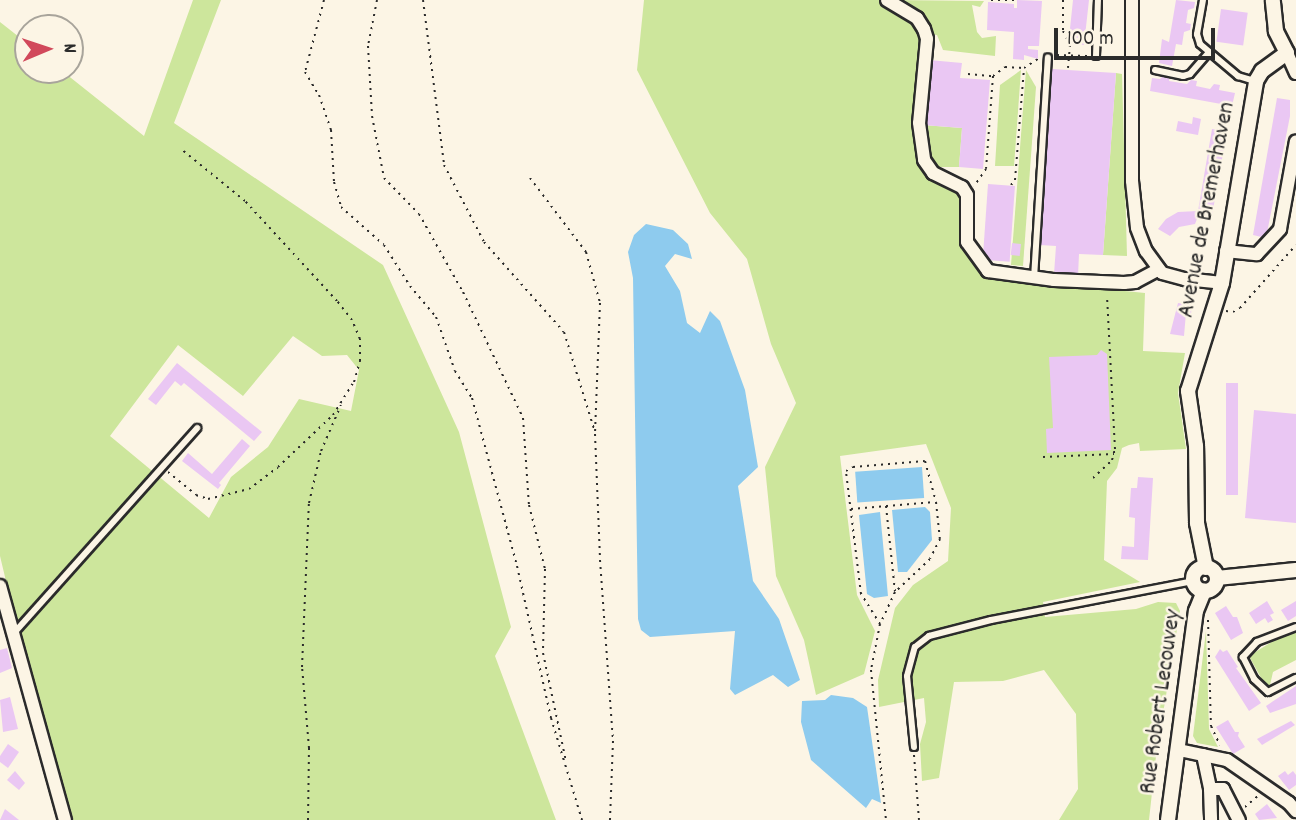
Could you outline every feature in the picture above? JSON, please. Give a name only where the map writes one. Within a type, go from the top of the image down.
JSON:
[{"type":"street","points":[[887,0],[917,18],[927,39],[919,123],[923,160],[933,173],[962,187],[967,195],[967,242],[988,271],[1034,278],[1135,282],[1159,269]]},
{"type":"street","points":[[1132,0],[1130,58],[1134,213],[1146,251],[1159,269],[1177,278],[1222,283]]},
{"type":"street","points":[[1273,0],[1276,31],[1291,56],[1296,73]]},
{"type":"street","name":"Avenue de Bremerhaven","points":[[1211,573],[1197,523],[1196,446],[1187,400],[1191,379],[1222,283],[1256,81],[1262,71],[1291,56]]},
{"type":"street","points":[[1226,251],[1257,254],[1280,229],[1296,141]]},
{"type":"street","points":[[1211,573],[1215,586],[1199,586],[1198,570],[1211,573],[1296,570]]},
{"type":"street","points":[[0,586],[65,820]]},
{"type":"street","name":"Rue Robert Lecouvey","points":[[1168,820],[1199,586]]},
{"type":"street","points":[[1179,751],[1227,760],[1294,804]]},
{"type":"street","points":[[1203,755],[1210,789],[1211,820]]},
{"type":"street","points":[[1210,789],[1223,789],[1238,818]]},
{"type":"lane","points":[[1096,57],[1098,0]]},
{"type":"lane","points":[[1202,0],[1197,34],[1200,44],[1238,76],[1256,81]]},
{"type":"lane","points":[[1155,70],[1183,76],[1190,74],[1208,52]]},
{"type":"lane","points":[[1034,278],[1048,57]]},
{"type":"lane","points":[[14,633],[197,428]]},
{"type":"lane","points":[[914,747],[907,676],[915,647],[929,636],[991,620],[1199,586]]},
{"type":"lane","points":[[1296,627],[1257,642],[1243,657],[1258,685],[1268,692],[1274,692],[1296,678]]},
{"type":"path","points":[[324,0],[305,72],[318,94],[331,130],[334,182],[341,207],[384,245],[410,286],[436,317],[455,371],[472,398],[517,566],[551,718],[582,820]]},
{"type":"path","points":[[377,0],[368,46],[372,116],[384,178],[419,214],[463,292],[523,418],[529,505],[545,569],[543,653],[568,771]]},
{"type":"path","points":[[423,0],[444,165],[484,242],[564,332],[595,434]]},
{"type":"path","points":[[991,0],[1016,0]]},
{"type":"path","points":[[1063,0],[1063,31],[1070,45],[1068,68]]},
{"type":"path","points":[[968,74],[993,76],[1005,67],[1024,68],[1048,57],[1080,56]]},
{"type":"path","points":[[1012,186],[1015,180],[1024,68]]},
{"type":"path","points":[[967,195],[986,169],[993,76]]},
{"type":"path","points":[[162,467],[196,495],[208,499],[248,489],[278,467],[333,415],[354,382],[360,361],[360,339],[352,320],[245,201],[181,149]]},
{"type":"path","points":[[530,178],[586,252],[600,303],[595,434],[600,560],[613,741],[610,820]]},
{"type":"path","points":[[1221,309],[1231,312],[1240,308],[1296,245]]},
{"type":"path","points":[[1093,478],[1107,466],[1115,454],[1107,298]]},
{"type":"path","points":[[308,820],[309,748],[302,667],[309,503],[321,451],[344,398]]},
{"type":"path","points":[[1043,457],[1115,454]]},
{"type":"path","points":[[880,624],[862,594],[846,471],[853,467],[925,461],[936,502],[940,539],[930,559],[895,592],[880,624],[871,670],[871,694],[886,820]]},
{"type":"path","points":[[851,509],[936,502]]},
{"type":"path","points":[[886,506],[895,592]]},
{"type":"path","points":[[1196,611],[1208,618],[1212,726],[1227,760]]},
{"type":"path","points":[[914,747],[919,820]]},
{"type":"path","points":[[1238,818],[1267,788]]},
{"type":"green space","points":[[193,0],[221,0],[174,123],[383,265],[459,432],[511,627],[495,656],[556,820],[63,820],[0,556],[0,22],[14,33],[14,84],[79,84],[144,136]],"holes":[[[293,336],[322,356],[347,355],[359,370],[351,411],[299,399],[268,447],[231,477],[209,518],[110,436],[178,345],[243,396]]]},
{"type":"green space","points":[[644,0],[882,0],[913,17],[924,35],[920,161],[963,191],[965,244],[1004,279],[1145,293],[1143,351],[1185,353],[1178,393],[1186,449],[1140,451],[1139,443],[1129,445],[1122,448],[1117,468],[1107,481],[1104,560],[1140,582],[1043,602],[1045,617],[1136,609],[1158,602],[1176,603],[1180,611],[1156,756],[1149,820],[1059,820],[1078,789],[1076,714],[1044,670],[1003,681],[954,682],[939,778],[922,781],[920,744],[926,722],[924,698],[879,707],[878,680],[895,608],[913,585],[948,561],[951,508],[926,444],[840,456],[857,595],[875,631],[864,674],[816,695],[804,640],[776,576],[765,467],[796,403],[771,344],[747,259],[710,213],[637,70]]},
{"type":"green space","points":[[890,0],[984,1],[980,7],[972,5],[977,32],[982,38],[996,36],[995,56],[943,50],[937,35],[929,34]]},
{"type":"green space","points":[[1021,70],[1014,166],[995,166],[1000,85]]},
{"type":"green space","points":[[1026,70],[1036,87],[1023,266],[1011,265]]},
{"type":"green space","points":[[1116,73],[1122,74],[1127,256],[1103,255]]},
{"type":"green space","points":[[923,125],[962,128],[959,167],[929,167]]},
{"type":"green space","points":[[1206,631],[1209,729],[1218,747],[1197,743],[1193,736]]},
{"type":"green space","points":[[1296,631],[1296,660],[1273,672],[1270,685],[1265,685],[1249,656],[1286,633]]},
{"type":"water","points":[[646,224],[673,230],[688,244],[692,259],[675,254],[665,266],[680,291],[687,323],[700,333],[710,311],[720,321],[745,390],[758,467],[738,486],[753,581],[779,619],[800,680],[788,687],[773,675],[735,695],[730,689],[735,631],[650,637],[641,630],[638,619],[633,278],[628,252],[634,235]]},
{"type":"water","points":[[922,467],[924,498],[857,503],[855,472]]},
{"type":"water","points":[[925,507],[930,512],[932,540],[907,572],[898,572],[892,510]]},
{"type":"water","points":[[880,512],[888,596],[874,598],[867,594],[859,515]]},
{"type":"water","points":[[831,695],[853,698],[867,707],[881,803],[872,799],[866,808],[811,760],[801,722],[802,701],[825,700]]},
{"type":"building","points":[[1017,0],[1042,1],[1039,46],[1028,46],[1028,49],[1038,50],[1038,59],[1024,55],[1024,60],[1013,59],[1014,32],[987,30],[988,2],[1014,4],[1014,8],[1017,8]]},
{"type":"building","points":[[1073,0],[1089,0],[1084,45],[1077,44],[1081,38],[1069,38]]},
{"type":"building","points":[[1176,0],[1195,2],[1194,8],[1188,10],[1186,23],[1191,24],[1190,30],[1184,32],[1182,45],[1176,44],[1172,66],[1159,63],[1162,39],[1169,42]]},
{"type":"building","points":[[1221,9],[1248,13],[1243,45],[1216,42]]},
{"type":"building","points":[[929,60],[962,63],[960,78],[990,80],[983,169],[959,167],[962,128],[923,125]]},
{"type":"building","points":[[1052,69],[1116,73],[1103,255],[1079,254],[1078,276],[1054,274],[1056,246],[1040,245]]},
{"type":"building","points":[[1164,75],[1170,76],[1169,81],[1187,84],[1191,80],[1197,81],[1196,86],[1210,89],[1214,84],[1220,85],[1219,90],[1235,93],[1232,106],[1150,91],[1152,78],[1160,79]]},
{"type":"building","points":[[1277,98],[1290,100],[1290,116],[1266,238],[1253,235]]},
{"type":"building","points":[[1193,117],[1201,119],[1198,135],[1176,131],[1178,121],[1192,124]]},
{"type":"building","points":[[1212,129],[1227,131],[1211,221],[1197,219],[1195,224],[1179,227],[1170,236],[1158,229],[1166,219],[1178,212],[1198,211]]},
{"type":"building","points":[[988,184],[1015,186],[1010,262],[983,260]]},
{"type":"building","points":[[1012,243],[1021,244],[1020,256],[1011,255]]},
{"type":"building","points":[[1178,303],[1192,305],[1191,314],[1186,313],[1184,336],[1170,334]]},
{"type":"building","points":[[1101,350],[1107,354],[1111,450],[1047,453],[1046,429],[1053,428],[1049,357],[1097,355]]},
{"type":"building","points":[[177,363],[262,432],[254,441],[184,383],[181,386],[175,381],[156,405],[148,399]]},
{"type":"building","points":[[1226,383],[1238,383],[1238,495],[1226,495]]},
{"type":"building","points":[[1254,410],[1296,414],[1296,523],[1245,518]]},
{"type":"building","points":[[242,439],[250,446],[219,483],[221,485],[218,489],[182,461],[188,453],[212,474]]},
{"type":"building","points":[[1138,477],[1153,478],[1148,560],[1121,559],[1122,546],[1134,547],[1135,518],[1129,517],[1131,488],[1137,488]]},
{"type":"building","points":[[1267,601],[1274,613],[1270,615],[1273,620],[1268,623],[1265,618],[1256,624],[1249,613]]},
{"type":"building","points":[[1296,601],[1296,616],[1288,621],[1281,610]]},
{"type":"building","points":[[1226,606],[1233,617],[1237,617],[1243,633],[1231,640],[1215,613]]},
{"type":"building","points":[[7,648],[12,668],[0,673],[0,650]]},
{"type":"building","points":[[1220,649],[1223,652],[1227,650],[1238,667],[1236,668],[1261,703],[1249,711],[1215,657]]},
{"type":"building","points":[[1296,686],[1296,704],[1270,713],[1266,706]]},
{"type":"building","points":[[10,697],[18,729],[3,732],[0,700]]},
{"type":"building","points":[[1228,720],[1235,732],[1239,732],[1238,736],[1245,747],[1233,754],[1216,727]]},
{"type":"building","points":[[1291,721],[1295,725],[1262,745],[1257,739]]},
{"type":"building","points":[[8,744],[19,752],[8,768],[0,762],[0,756]]},
{"type":"building","points":[[15,771],[25,783],[19,790],[7,780]]},
{"type":"building","points":[[1285,771],[1288,775],[1293,771],[1296,775],[1296,785],[1289,790],[1278,776]]},
{"type":"building","points":[[1267,804],[1277,818],[1259,820],[1255,814]]},
{"type":"building","points":[[5,809],[19,820],[0,820]]}]
